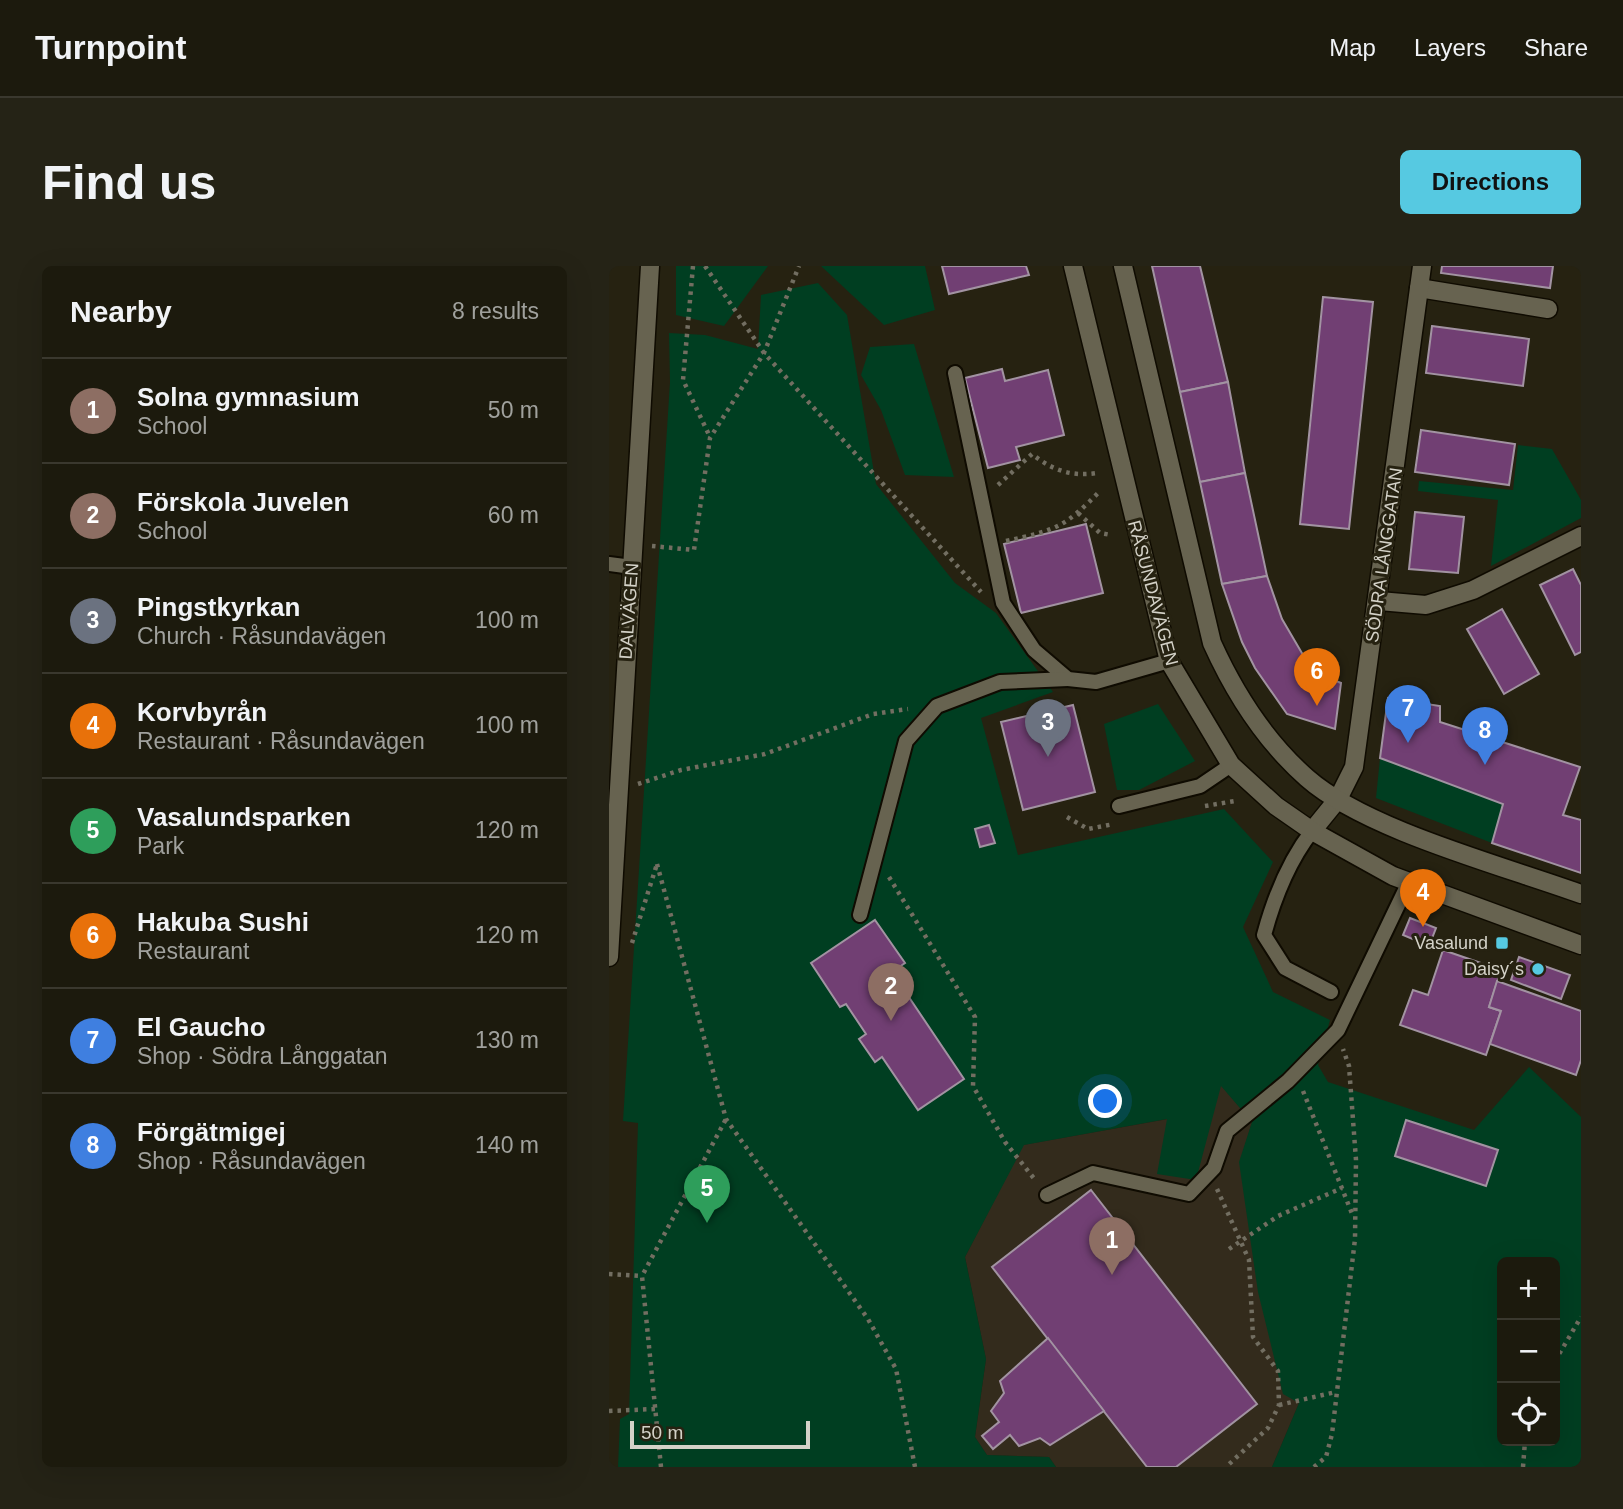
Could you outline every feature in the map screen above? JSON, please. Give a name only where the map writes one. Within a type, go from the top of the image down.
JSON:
[{"type":"street","name":"DALVÄGEN","points":[[609,957],[610,896],[650,266]]},
{"type":"street","name":"RÅSUNDAVÄGEN","points":[[1073,266],[1169,661],[1231,765],[1276,806],[1312,831],[1409,882],[1581,945]]},
{"type":"street","points":[[1123,266],[1212,643],[1228,678],[1266,736],[1308,779],[1338,799],[1394,828],[1581,894]]},
{"type":"street","name":"SÖDRA LÅNGGATAN","points":[[1312,831],[1338,799],[1354,767],[1379,601],[1422,266]]},
{"type":"street","points":[[1419,288],[1548,309]]},
{"type":"street","points":[[1379,601],[1426,605],[1473,590],[1581,537]]},
{"type":"lane","points":[[955,373],[1003,603],[1034,650],[1067,679]]},
{"type":"lane","points":[[609,564],[632,567]]},
{"type":"lane","points":[[860,915],[906,741],[937,706],[1000,682],[1067,679],[1096,682],[1169,661]]},
{"type":"lane","points":[[1119,806],[1200,786],[1231,765]]},
{"type":"lane","points":[[1312,831],[1300,847],[1275,897],[1264,935],[1285,968],[1331,992]]},
{"type":"lane","points":[[1048,1195],[1093,1173],[1189,1194],[1214,1168],[1227,1131],[1296,1074],[1338,1030],[1409,882]]},
{"type":"path","points":[[693,266],[683,380],[710,438]]},
{"type":"path","points":[[705,266],[764,352],[982,593],[1003,603]]},
{"type":"path","points":[[634,544],[694,550],[710,438],[764,352],[799,266]]},
{"type":"path","points":[[982,500],[1032,454],[1064,473],[1081,476],[1097,473]]},
{"type":"path","points":[[991,544],[1054,530],[1078,513],[1101,490]]},
{"type":"path","points":[[1078,513],[1100,533],[1111,535]]},
{"type":"path","points":[[619,784],[643,784],[681,769],[765,754],[873,713],[937,706]]},
{"type":"path","points":[[876,855],[975,1017],[972,1086],[1005,1142],[1048,1195]]},
{"type":"path","points":[[627,954],[657,863],[726,1119],[869,1319],[896,1369],[915,1467]]},
{"type":"path","points":[[1314,1467],[1326,1457],[1332,1433],[1350,1297],[1355,1220],[1356,1160],[1349,1066],[1338,1030]]},
{"type":"path","points":[[1296,1074],[1355,1220]]},
{"type":"path","points":[[661,1467],[642,1276],[726,1119]]},
{"type":"path","points":[[1208,1174],[1243,1240],[1249,1260],[1253,1336],[1278,1371],[1279,1405],[1268,1428],[1226,1467]]},
{"type":"path","points":[[1229,1249],[1277,1216],[1342,1188]]},
{"type":"path","points":[[609,1273],[642,1276]]},
{"type":"path","points":[[1560,1353],[1581,1317]]},
{"type":"path","points":[[1279,1405],[1336,1392]]},
{"type":"path","points":[[609,1411],[655,1409]]},
{"type":"path","points":[[1523,1467],[1525,1446]]},
{"type":"shaded area","points":[[1221,1085],[1252,1122],[1240,1162],[1299,1403],[1272,1467],[1056,1467],[1049,1457],[987,1455],[975,1437],[986,1359],[965,1257],[1023,1145],[1168,1119]]},
{"type":"green space","points":[[676,266],[768,266],[724,326],[676,315]]},
{"type":"green space","points":[[821,266],[925,266],[935,310],[884,325]]},
{"type":"green space","points":[[818,283],[847,315],[876,484],[955,583],[996,613],[1053,692],[981,718],[1018,855],[1224,809],[1273,862],[1243,927],[1273,992],[1330,1020],[1318,1065],[1328,1082],[1474,1130],[1529,1067],[1581,1117],[1581,1467],[1272,1467],[1299,1403],[1283,1394],[1258,1292],[1239,1162],[1252,1122],[1221,1086],[1196,1180],[1157,1174],[1167,1119],[1024,1145],[965,1257],[986,1359],[975,1437],[987,1455],[1049,1457],[1056,1467],[618,1467],[620,1419],[629,1414],[638,1123],[623,1121],[670,382],[669,333],[705,335],[758,349],[761,295]]},
{"type":"green space","points":[[914,344],[954,477],[905,475],[881,410],[861,375],[870,347]]},
{"type":"green space","points":[[1518,445],[1552,449],[1581,500],[1581,518],[1491,566],[1498,500],[1418,491],[1419,481],[1513,490]]},
{"type":"green space","points":[[1158,704],[1195,761],[1139,790],[1117,790],[1104,724]]},
{"type":"green space","points":[[1380,758],[1503,804],[1492,843],[1376,798]]},
{"type":"building","points":[[942,266],[1026,266],[1029,275],[949,294]]},
{"type":"building","points":[[1152,266],[1200,266],[1228,382],[1180,392]]},
{"type":"building","points":[[1442,266],[1553,266],[1550,288],[1441,273]]},
{"type":"building","points":[[1323,297],[1373,302],[1349,529],[1300,524]]},
{"type":"building","points":[[1432,326],[1529,339],[1523,386],[1426,373]]},
{"type":"building","points":[[1002,369],[1005,381],[1048,370],[1064,435],[1016,447],[1020,460],[988,468],[965,378]]},
{"type":"building","points":[[1228,382],[1245,473],[1200,482],[1180,392]]},
{"type":"building","points":[[1421,430],[1515,444],[1509,485],[1415,472]]},
{"type":"building","points":[[1245,473],[1267,576],[1222,584],[1200,482]]},
{"type":"building","points":[[1415,512],[1464,517],[1458,573],[1409,569]]},
{"type":"building","points":[[1086,524],[1103,593],[1021,613],[1004,544]]},
{"type":"building","points":[[1573,569],[1581,585],[1581,652],[1575,655],[1540,585]]},
{"type":"building","points":[[1267,576],[1282,619],[1313,672],[1341,683],[1335,729],[1287,714],[1255,668],[1242,642],[1222,584]]},
{"type":"building","points":[[1502,609],[1539,674],[1504,694],[1467,629]]},
{"type":"building","points":[[1388,698],[1440,706],[1440,722],[1580,767],[1563,815],[1581,820],[1581,873],[1492,843],[1503,804],[1380,758]]},
{"type":"building","points":[[1073,705],[1095,792],[1023,810],[1001,722]]},
{"type":"building","points":[[989,825],[995,843],[980,847],[975,829]]},
{"type":"building","points":[[1410,918],[1436,928],[1429,946],[1403,935]]},
{"type":"building","points":[[875,920],[905,963],[892,972],[964,1079],[918,1110],[882,1057],[875,1062],[859,1039],[866,1034],[846,1004],[840,1007],[811,963]]},
{"type":"building","points":[[1443,950],[1501,970],[1489,1007],[1501,1011],[1486,1055],[1400,1025],[1413,990],[1428,995]]},
{"type":"building","points":[[1519,957],[1570,975],[1561,999],[1511,980]]},
{"type":"building","points":[[1497,981],[1581,1011],[1581,1060],[1576,1075],[1490,1044],[1501,1011],[1489,1007]]},
{"type":"building","points":[[1406,1120],[1498,1150],[1486,1186],[1395,1156]]},
{"type":"building","points":[[1091,1190],[1257,1404],[1176,1467],[1147,1467],[992,1267]]},
{"type":"building","points":[[1048,1338],[1104,1411],[1050,1445],[1040,1438],[1019,1446],[1010,1435],[993,1449],[982,1436],[999,1422],[991,1411],[1004,1393],[1000,1381]]},
{"type":"place","name":"Hakuba Sushi","points":[[1317,706]]},
{"type":"place","name":"El Gaucho","points":[[1408,743]]},
{"type":"place","name":"Pingstkyrkan","points":[[1048,757]]},
{"type":"place","name":"Förgätmigej","points":[[1485,765]]},
{"type":"place","name":"Korvbyrån","points":[[1423,927]]},
{"type":"place","name":"Vasalund","points":[[1502,943]]},
{"type":"place","name":"Daisy´s","points":[[1538,969]]},
{"type":"place","name":"Förskola Juvelen","points":[[891,1021]]},
{"type":"place","name":"Vasalundsparken","points":[[707,1223]]},
{"type":"place","name":"Solna gymnasium","points":[[1112,1275]]}]
